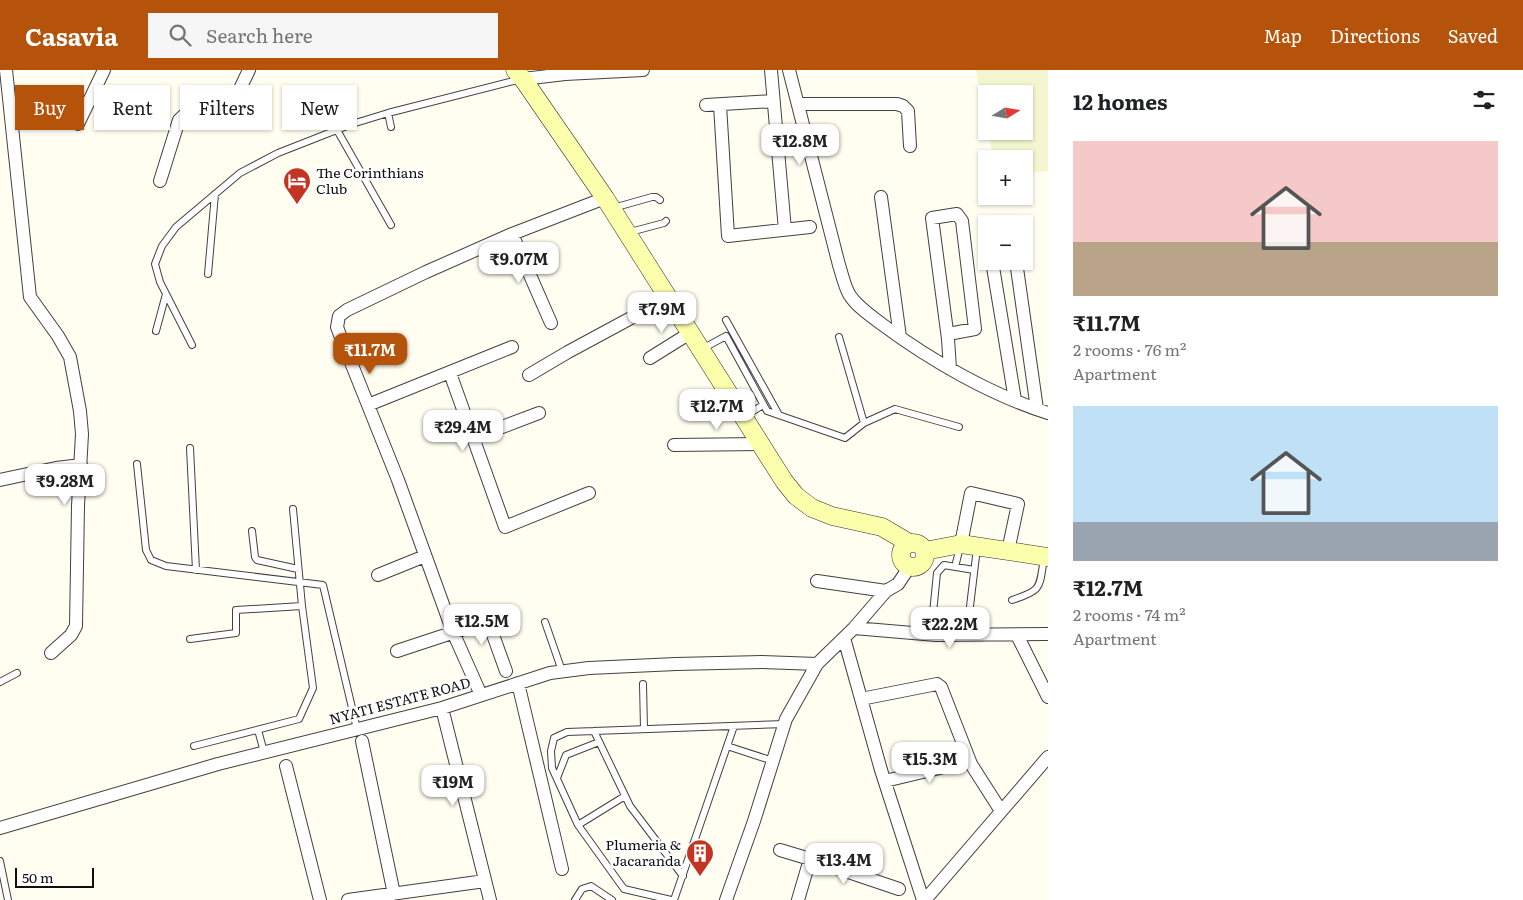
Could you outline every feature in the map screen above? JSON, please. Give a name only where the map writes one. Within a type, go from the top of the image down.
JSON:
[{"type":"main road","points":[[519,74],[608,203],[760,444],[796,496],[812,508],[832,516],[882,526],[917,547],[969,545],[1046,557]]},
{"type":"main road","points":[[910,566],[916,567],[923,562],[917,547]]},
{"type":"street","points":[[6,70],[30,297],[58,336],[70,357],[80,411],[82,434],[78,506],[76,626],[71,635],[51,654]]},
{"type":"street","points":[[84,112],[104,70]]},
{"type":"street","points":[[160,181],[179,120],[185,113],[193,110],[202,110],[220,118],[227,116],[249,70]]},
{"type":"street","points":[[519,74],[643,70]]},
{"type":"street","points":[[771,70],[785,230]]},
{"type":"street","points":[[789,70],[839,265],[849,295],[868,314],[950,369],[1043,411]]},
{"type":"street","points":[[706,106],[773,101]]},
{"type":"street","points":[[798,104],[897,104],[904,106],[908,111],[910,146]]},
{"type":"street","points":[[720,105],[728,236],[810,227]]},
{"type":"street","points":[[881,197],[900,337]]},
{"type":"street","points":[[481,695],[453,632],[398,480],[337,327],[339,316],[347,310],[426,272],[512,234],[608,203]]},
{"type":"street","points":[[948,334],[973,330],[975,327],[962,221],[957,214],[932,218],[948,334],[950,369]]},
{"type":"street","points":[[512,234],[551,324]]},
{"type":"street","points":[[994,270],[1016,400]]},
{"type":"street","points":[[1018,270],[1043,411]]},
{"type":"street","points":[[530,375],[568,352],[668,298]]},
{"type":"street","points":[[650,358],[690,334]]},
{"type":"street","points":[[368,405],[512,347]]},
{"type":"street","points":[[450,373],[505,527],[589,492]]},
{"type":"street","points":[[473,438],[539,413]]},
{"type":"street","points":[[674,445],[760,444]]},
{"type":"street","points":[[0,480],[56,468],[81,465]]},
{"type":"street","points":[[969,545],[971,493],[1018,504],[1008,551]]},
{"type":"street","points":[[378,575],[425,556]]},
{"type":"street","points":[[726,900],[785,724],[817,664],[854,628],[886,591],[898,584],[910,566]]},
{"type":"street","points":[[817,581],[886,591]]},
{"type":"street","points":[[397,651],[488,620],[506,671]]},
{"type":"street","points":[[854,628],[936,635],[1048,634]]},
{"type":"street","points":[[1017,634],[1048,697]]},
{"type":"street","points":[[844,638],[885,781],[924,900]]},
{"type":"street","name":"NYATI ESTATE ROAD","points":[[0,828],[155,781],[264,752],[359,735],[550,673],[589,668],[676,664],[762,662],[817,664]]},
{"type":"street","points":[[518,683],[562,869]]},
{"type":"street","points":[[861,699],[937,684],[942,687],[969,760],[1001,811]]},
{"type":"street","points":[[442,708],[490,900]]},
{"type":"street","points":[[359,735],[394,894]]},
{"type":"street","points":[[924,900],[1048,757]]},
{"type":"street","points":[[885,781],[969,760]]},
{"type":"street","points":[[286,766],[320,900]]},
{"type":"street","points":[[780,850],[899,889]]},
{"type":"street","points":[[798,900],[810,859]]},
{"type":"street","points":[[348,900],[485,882]]},
{"type":"lane","points":[[357,123],[519,74]]},
{"type":"lane","points":[[388,113],[391,127]]},
{"type":"lane","points":[[192,344],[160,282],[156,264],[162,246],[176,227],[240,173],[278,153],[337,130],[391,225]]},
{"type":"lane","points":[[208,274],[215,194]]},
{"type":"lane","points":[[608,203],[652,197],[660,200]]},
{"type":"lane","points":[[627,233],[664,224],[666,221]]},
{"type":"lane","points":[[156,331],[166,294]]},
{"type":"lane","points":[[726,320],[779,415]]},
{"type":"lane","points":[[701,350],[726,336],[767,411],[845,438],[864,423],[895,409],[959,428]]},
{"type":"lane","points":[[839,337],[864,423]]},
{"type":"lane","points":[[743,417],[763,405]]},
{"type":"lane","points":[[190,448],[196,570]]},
{"type":"lane","points":[[137,464],[146,550],[151,560],[166,566],[323,585],[359,735]]},
{"type":"lane","points":[[194,746],[299,719],[313,688],[302,606],[293,509]]},
{"type":"lane","points":[[252,531],[256,560],[298,569]]},
{"type":"lane","points":[[955,567],[969,545]]},
{"type":"lane","points":[[969,545],[974,570],[968,623],[962,626],[944,625],[936,621],[933,613],[937,573],[944,565],[974,570]]},
{"type":"lane","points":[[1012,600],[1032,593],[1040,586],[1046,557]]},
{"type":"lane","points":[[190,639],[236,633],[236,610],[302,606]]},
{"type":"lane","points":[[545,622],[562,671]]},
{"type":"lane","points":[[0,682],[18,673]]},
{"type":"lane","points":[[643,684],[644,729]]},
{"type":"lane","points":[[734,726],[684,876],[672,900],[624,889],[578,825],[552,768],[551,750],[554,738],[567,732],[785,724]]},
{"type":"lane","points":[[258,730],[264,752]]},
{"type":"lane","points":[[594,731],[630,806],[684,876]]},
{"type":"lane","points":[[557,778],[566,755],[599,742]]},
{"type":"lane","points":[[727,746],[773,761]]},
{"type":"lane","points":[[578,825],[625,796]]},
{"type":"lane","points":[[0,861],[8,900]]},
{"type":"lane","points":[[575,900],[582,889],[592,886],[612,900]]},
{"type":"green space","points":[[976,70],[1048,70],[1048,171],[1033,172],[1033,150],[992,150],[990,140],[1033,140],[1033,85],[979,85]]},
{"type":"place","name":"The Corinthians Club","points":[[297,205]]},
{"type":"place","name":"Plumeria & Jacaranda","points":[[700,877]]}]
